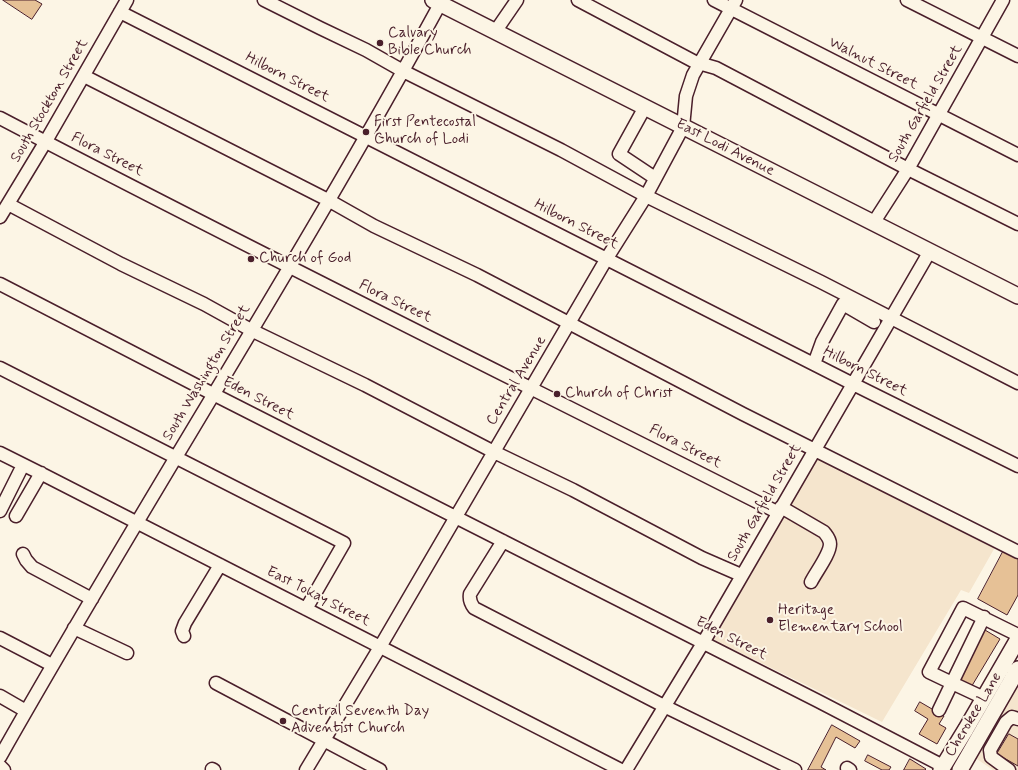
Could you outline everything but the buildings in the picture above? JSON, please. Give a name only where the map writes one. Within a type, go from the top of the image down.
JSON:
[{"type":"main road","name":"East Lodi Avenue","points":[[436,2],[1018,296]]},
{"type":"main road","name":"Cherokee Lane","points":[[942,768],[1018,639]]},
{"type":"main road","name":"Cherokee Lane","points":[[960,770],[1018,669]]},
{"type":"street","name":"South Stockton Street","points":[[0,217],[46,141],[127,0]]},
{"type":"street","points":[[264,0],[366,50],[403,71],[561,150],[646,196],[892,318],[1018,383]]},
{"type":"street","points":[[578,0],[700,64],[716,68],[908,169],[1018,224]]},
{"type":"street","name":"Walnut Street","points":[[714,0],[733,4],[939,116],[1018,155]]},
{"type":"street","points":[[907,0],[1018,56]]},
{"type":"street","name":"South Garfield Street","points":[[874,222],[908,169],[939,116],[1003,0]]},
{"type":"street","points":[[495,32],[513,1]]},
{"type":"street","name":"South Washington Street","points":[[0,757],[52,665],[176,458],[403,71],[436,2]]},
{"type":"street","name":"Central Avenue","points":[[306,770],[570,324],[607,258],[646,196],[683,127],[686,96],[693,75],[733,4]]},
{"type":"street","name":"Hilborn Street","points":[[120,12],[853,384],[1018,466]]},
{"type":"street","points":[[84,76],[328,200],[374,226],[477,275],[815,450],[1018,552]]},
{"type":"street","points":[[645,107],[619,154],[655,178]]},
{"type":"street","name":"Flora Street","points":[[0,118],[288,267],[824,532],[830,544],[827,553],[811,582]]},
{"type":"street","points":[[8,204],[121,264],[204,304],[251,330],[365,385],[494,452],[573,490],[702,558],[741,575]]},
{"type":"street","name":"South Garfield Street","points":[[626,770],[703,642],[930,251]]},
{"type":"street","name":"Eden Street","points":[[0,284],[213,394],[703,642],[942,768]]},
{"type":"street","points":[[814,364],[822,342],[843,304],[874,322]]},
{"type":"street","points":[[0,368],[344,543],[306,608]]},
{"type":"street","name":"East Tokay Street","points":[[0,453],[621,770]]},
{"type":"street","points":[[0,511],[24,465]]},
{"type":"street","points":[[16,516],[41,473]]},
{"type":"street","points":[[503,541],[470,594],[469,597],[474,608],[664,706],[795,770]]},
{"type":"street","points":[[23,554],[32,567],[92,599]]},
{"type":"street","points":[[184,636],[182,632],[185,623],[220,565]]},
{"type":"street","points":[[984,698],[929,672],[963,608],[1018,635]]},
{"type":"street","points":[[939,710],[984,617]]},
{"type":"street","points":[[74,628],[127,653]]},
{"type":"street","points":[[0,638],[52,665]]},
{"type":"street","points":[[216,683],[380,770]]},
{"type":"street","points":[[0,696],[26,711]]},
{"type":"street","points":[[1009,770],[991,757],[990,750],[1006,722],[1012,718],[1018,720]]},
{"type":"street","points":[[0,766],[4,770]]},
{"type":"shaded area","points":[[817,453],[998,542],[969,593],[961,590],[882,722],[714,640]]},
{"type":"shaded area","points":[[1018,682],[1018,770],[993,770],[974,757]]},
{"type":"place","name":"Calvary Bible Church","points":[[380,43]]},
{"type":"place","name":"First Pentecostal Church of Lodi","points":[[366,132]]},
{"type":"place","name":"Church of God","points":[[251,259]]},
{"type":"place","name":"Church of Christ","points":[[557,394]]},
{"type":"place","name":"Heritage Elementary School","points":[[770,620]]},
{"type":"place","name":"Central Seventh Day Adventist Church","points":[[283,721]]}]
